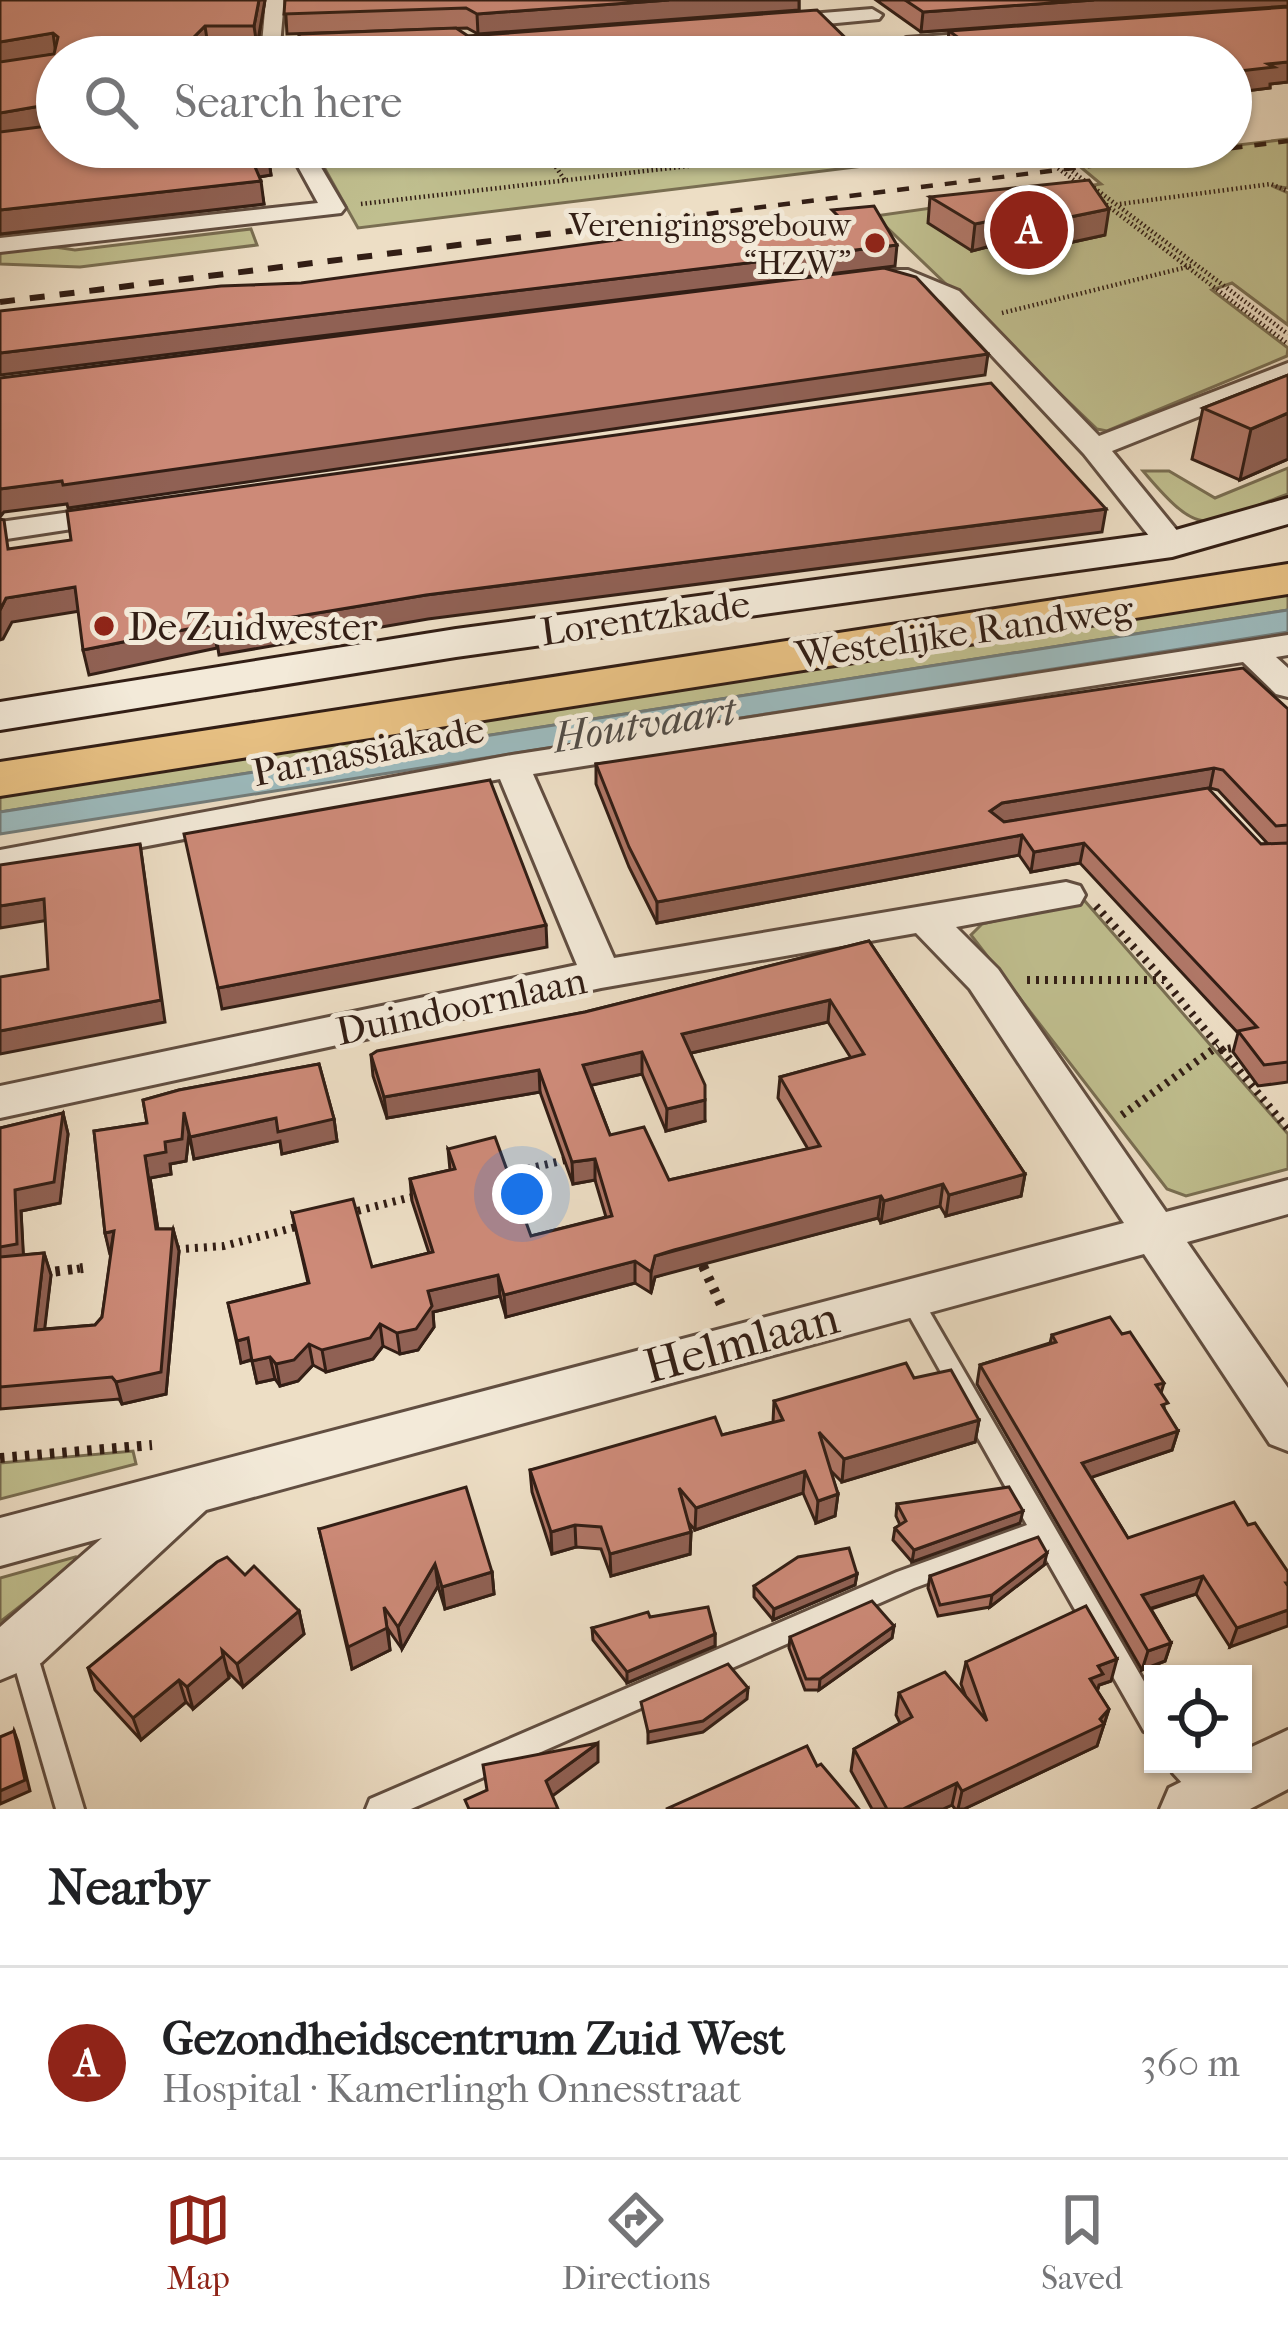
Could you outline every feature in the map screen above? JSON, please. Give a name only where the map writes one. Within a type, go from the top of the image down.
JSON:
[{"type":"main road","name":"Westelijke Randweg","points":[[0,752],[1288,554]]},
{"type":"main road","name":"Westelijke Randweg","points":[[0,779],[1288,580]]},
{"type":"street","points":[[275,0],[275,36]]},
{"type":"street","points":[[850,0],[898,36]]},
{"type":"street","points":[[756,24],[872,15]]},
{"type":"street","points":[[1016,36],[1023,35]]},
{"type":"street","points":[[0,245],[333,208],[310,168]]},
{"type":"street","points":[[836,282],[908,278],[943,290],[1094,448],[1172,544]]},
{"type":"street","points":[[1094,448],[1288,371]]},
{"type":"street","points":[[987,392],[1034,386]]},
{"type":"street","points":[[0,531],[141,511]]},
{"type":"street","name":"Lorentzkade","points":[[0,716],[456,643],[1172,544],[1288,512]]},
{"type":"street","name":"Parnassiakade","points":[[0,862],[512,766],[1288,646]]},
{"type":"street","points":[[1251,651],[1288,687]]},
{"type":"street","points":[[512,766],[601,974]]},
{"type":"street","name":"Duindoornlaan","points":[[0,1102],[601,974],[1066,895]]},
{"type":"street","points":[[923,917],[984,979],[1288,1430]]},
{"type":"street","name":"Helmlaan","points":[[0,1542],[1288,1197]]},
{"type":"street","name":"Helmlaan","points":[[10,1649],[196,1488]]},
{"type":"street","points":[[1203,1795],[1288,1758]]},
{"type":"lane","points":[[909,1296],[1144,1706]]},
{"type":"lane","points":[[380,1809],[906,1580],[1043,1530]]},
{"type":"lane","points":[[10,1649],[70,1809]]},
{"type":"path","points":[[557,168],[566,182]]},
{"type":"path","points":[[353,189],[362,206],[673,168]]},
{"type":"path","points":[[1057,168],[1288,344]]},
{"type":"path","points":[[1068,168],[1287,332]]},
{"type":"path","points":[[1118,205],[1271,184],[1288,191]]},
{"type":"path","points":[[971,321],[1198,265]]},
{"type":"path","points":[[1066,895],[1086,895],[1288,1129]]},
{"type":"path","points":[[984,979],[1164,980]]},
{"type":"path","points":[[1089,1139],[1220,1048],[1266,1041]]},
{"type":"path","points":[[479,1180],[584,1156]]},
{"type":"path","points":[[332,1217],[437,1191]]},
{"type":"path","points":[[155,1252],[224,1246],[311,1223]]},
{"type":"path","points":[[692,1242],[738,1342]]},
{"type":"path","points":[[21,1275],[83,1268]]},
{"type":"path","points":[[0,1458],[152,1444]]},
{"type":"shaded area","points":[[1288,139],[1288,188],[1272,186],[1288,193],[1288,325],[1232,283],[1212,290],[1288,348],[1287,356],[1107,431],[1097,429],[875,216],[1101,184],[1082,168],[1252,168],[1252,143]]},
{"type":"shaded area","points":[[324,168],[847,168],[358,228]]},
{"type":"shaded area","points":[[251,229],[257,245],[80,267],[0,264],[0,251],[48,246],[75,250]]},
{"type":"shaded area","points":[[1288,468],[1288,494],[1207,521],[1180,510],[1143,471],[1169,471],[1215,498]]},
{"type":"shaded area","points":[[1288,588],[1288,610],[0,812],[0,793]]},
{"type":"shaded area","points":[[1084,900],[1288,1134],[1288,1169],[1186,1196],[1167,1189],[971,935],[982,924]]},
{"type":"shaded area","points":[[133,1451],[136,1464],[0,1499],[0,1463]]},
{"type":"shaded area","points":[[75,1557],[74,1564],[0,1622],[0,1578]]},
{"type":"water","name":"Houtvaart","points":[[1288,610],[1288,632],[0,834],[0,812]]},
{"type":"building","points":[[0,0],[259,0],[254,26],[205,26],[195,36],[53,33],[0,42]]},
{"type":"building","points":[[285,0],[669,0],[477,14],[466,8],[284,14]]},
{"type":"building","points":[[905,0],[1094,0],[923,12]]},
{"type":"building","points":[[1288,7],[1288,62],[1252,70],[1252,36],[956,36],[949,31]]},
{"type":"building","points":[[817,10],[844,36],[468,36]]},
{"type":"building","points":[[456,28],[468,36],[299,36],[300,34]]},
{"type":"building","points":[[36,57],[36,107],[0,113],[0,62]]},
{"type":"building","points":[[36,128],[36,168],[256,168],[261,181],[0,210],[0,132]]},
{"type":"building","points":[[1089,180],[1109,209],[1007,230],[990,221],[975,224],[930,197]]},
{"type":"building","points":[[874,206],[897,245],[0,353],[0,311],[221,286],[301,283],[712,227],[718,234],[841,219],[832,210]]},
{"type":"building","points":[[884,268],[916,277],[988,354],[63,485],[62,481],[0,489],[0,378]]},
{"type":"building","points":[[1288,375],[1288,413],[1251,429],[1203,408]]},
{"type":"building","points":[[991,383],[1106,509],[426,595],[215,630],[213,624],[83,650],[75,587],[6,598],[0,610],[0,519],[4,520],[8,549],[71,540],[67,511]]},
{"type":"building","points":[[1243,668],[1288,709],[1288,825],[1276,826],[1223,770],[1214,768],[1002,803],[990,811],[1004,822],[1208,788],[1261,844],[1288,843],[1288,1062],[1264,1065],[1238,1031],[1257,1027],[1084,843],[1034,852],[1022,835],[657,902],[596,764]]},
{"type":"building","points":[[490,780],[546,925],[218,988],[184,834]]},
{"type":"building","points":[[140,844],[161,1000],[0,1031],[0,977],[48,969],[44,899],[0,906],[0,865]]},
{"type":"building","points":[[869,941],[1025,1174],[949,1195],[943,1184],[884,1201],[881,1196],[674,1250],[655,1256],[651,1272],[635,1261],[504,1295],[498,1275],[428,1291],[432,1306],[416,1329],[397,1333],[380,1324],[370,1338],[322,1350],[309,1344],[294,1360],[252,1361],[248,1338],[237,1341],[228,1303],[309,1283],[292,1213],[353,1199],[372,1267],[433,1252],[410,1179],[455,1169],[448,1149],[495,1137],[531,1236],[612,1216],[595,1159],[572,1162],[539,1070],[384,1097],[371,1055],[585,1012]],"holes":[[[830,1000],[864,1054],[780,1077],[820,1146],[669,1180],[644,1127],[610,1135],[583,1065],[642,1052],[667,1109],[705,1100],[705,1085],[682,1034]]]},
{"type":"building","points":[[319,1064],[334,1119],[278,1132],[276,1118],[190,1137],[184,1112],[182,1139],[165,1142],[166,1152],[145,1156],[156,1229],[173,1229],[161,1372],[116,1382],[112,1377],[0,1387],[0,1257],[44,1253],[35,1330],[95,1325],[102,1317],[114,1231],[105,1233],[94,1131],[147,1123],[143,1100]]},
{"type":"building","points":[[63,1113],[54,1182],[15,1190],[17,1244],[0,1247],[0,1128]]},
{"type":"building","points":[[1110,1317],[1122,1334],[1130,1332],[1164,1383],[1156,1385],[1178,1431],[1082,1463],[1128,1538],[1234,1502],[1248,1525],[1255,1523],[1288,1572],[1288,1610],[1237,1628],[1203,1576],[1142,1595],[1171,1643],[1148,1651],[980,1365],[1056,1342],[1052,1335]]},
{"type":"building","points":[[906,1363],[914,1378],[951,1370],[979,1420],[844,1459],[819,1432],[838,1494],[818,1501],[805,1471],[696,1508],[679,1488],[691,1532],[610,1554],[601,1527],[575,1525],[551,1532],[530,1470],[715,1417],[722,1435],[783,1420],[774,1401]]},
{"type":"building","points":[[466,1487],[492,1572],[442,1587],[435,1564],[398,1627],[384,1607],[387,1628],[348,1647],[319,1529]]},
{"type":"building","points":[[1009,1487],[1023,1511],[914,1550],[895,1528],[906,1521],[897,1504]]},
{"type":"building","points":[[1038,1537],[1047,1553],[992,1595],[940,1605],[930,1576]]},
{"type":"building","points":[[849,1548],[857,1574],[774,1609],[754,1586],[798,1557]]},
{"type":"building","points":[[227,1557],[245,1575],[254,1566],[299,1611],[237,1664],[222,1650],[223,1656],[187,1687],[179,1680],[133,1718],[88,1668]]},
{"type":"building","points":[[872,1601],[894,1626],[820,1679],[806,1679],[790,1637]]},
{"type":"building","points":[[1086,1606],[1117,1659],[1098,1666],[1103,1674],[1090,1679],[1109,1709],[1100,1719],[1104,1724],[962,1791],[957,1783],[903,1809],[887,1809],[854,1749],[912,1717],[899,1693],[945,1672],[987,1721],[966,1662]]},
{"type":"building","points":[[708,1607],[715,1634],[627,1672],[592,1628],[648,1612],[650,1617]]},
{"type":"building","points":[[728,1664],[748,1688],[703,1721],[648,1732],[641,1702]]},
{"type":"building","points":[[14,1731],[25,1780],[0,1791],[0,1737]]},
{"type":"building","points":[[598,1743],[546,1781],[558,1809],[469,1809],[465,1800],[487,1790],[483,1765]]},
{"type":"building","points":[[807,1746],[817,1766],[821,1764],[859,1809],[666,1809]]},
{"type":"railway","points":[[1252,146],[1288,141]]},
{"type":"railway","points":[[671,219],[1073,168]]},
{"type":"railway","points":[[671,219],[683,217]]},
{"type":"railway","points":[[0,302],[671,219]]},
{"type":"railway","points":[[659,220],[671,219]]},
{"type":"place","name":"Gezondheidscentrum Zuid West","points":[[1029,230]]},
{"type":"place","name":"Verenigingsgebouw “HZW”","points":[[875,243]]},
{"type":"place","name":"De Zuidwester","points":[[104,626]]}]
